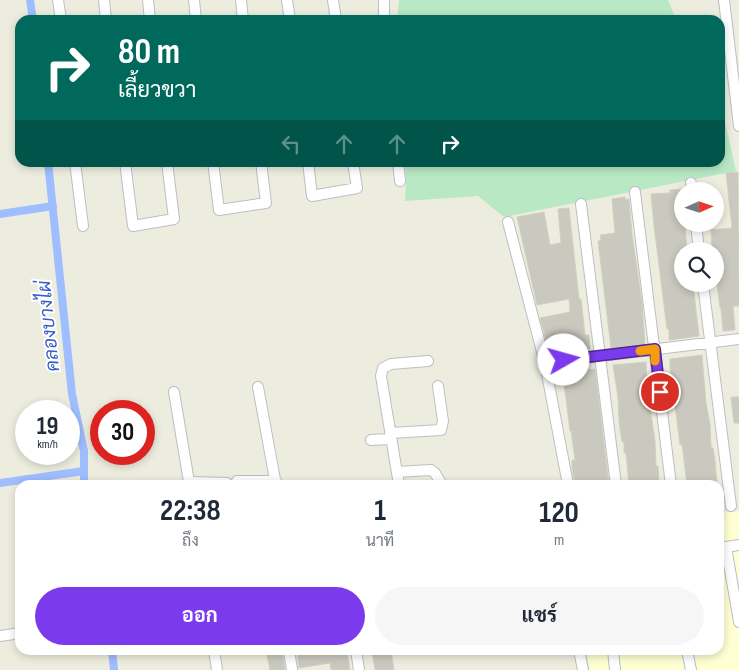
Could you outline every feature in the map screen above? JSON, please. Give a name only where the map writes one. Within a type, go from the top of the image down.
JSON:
[{"type":"street","points":[[58,0],[60,15]]},
{"type":"street","points":[[104,0],[106,15]]},
{"type":"street","points":[[148,0],[150,15]]},
{"type":"street","points":[[194,0],[196,15]]},
{"type":"street","points":[[240,0],[242,15]]},
{"type":"street","points":[[287,0],[289,15]]},
{"type":"street","points":[[333,0],[335,15]]},
{"type":"street","points":[[384,0],[384,15]]},
{"type":"street","points":[[724,0],[739,126]]},
{"type":"street","points":[[76,167],[83,226]]},
{"type":"street","points":[[125,167],[133,226],[174,219],[168,167]]},
{"type":"street","points":[[214,167],[219,210],[266,203],[262,167]]},
{"type":"street","points":[[309,167],[312,196],[357,188],[354,167]]},
{"type":"street","points":[[399,167],[400,181]]},
{"type":"street","points":[[635,192],[670,480]]},
{"type":"street","points":[[581,204],[615,480]]},
{"type":"street","points":[[508,222],[546,365],[567,480]]},
{"type":"street","points":[[704,292],[731,506]]},
{"type":"street","points":[[546,365],[710,345],[739,339]]},
{"type":"street","points":[[710,345],[739,345]]},
{"type":"street","points":[[398,480],[381,376],[383,368],[391,364],[428,361]]},
{"type":"street","points":[[371,440],[441,430],[443,421],[438,386]]},
{"type":"street","points":[[258,387],[275,480]]},
{"type":"street","points":[[174,392],[188,480]]},
{"type":"street","points":[[396,472],[431,470],[439,480]]},
{"type":"street","points":[[724,548],[739,545]]},
{"type":"street","points":[[724,552],[737,605],[739,622]]},
{"type":"street","points":[[0,636],[15,634]]},
{"type":"street","points":[[215,655],[217,670]]},
{"type":"street","points":[[290,655],[292,670]]},
{"type":"street","points":[[357,655],[359,670]]},
{"type":"street","points":[[580,655],[583,670]]},
{"type":"street","points":[[614,655],[615,670]]},
{"type":"street","points":[[688,655],[691,670]]},
{"type":"shaded area","points":[[399,0],[668,0],[674,15],[398,15]]},
{"type":"shaded area","points":[[725,122],[736,171],[504,217],[478,196],[405,201],[405,167],[725,167]]},
{"type":"shaded area","points":[[739,511],[739,670],[590,670],[587,655],[724,655],[724,512]]},
{"type":"building","points":[[738,172],[739,306],[733,306],[735,330],[723,331],[718,292],[724,292],[724,242],[712,242],[711,232],[724,232],[724,229],[732,228],[726,173]]},
{"type":"building","points":[[670,190],[674,190],[674,232],[686,232],[686,242],[674,242],[674,292],[694,292],[699,336],[669,340],[651,194],[670,193]]},
{"type":"building","points":[[625,197],[626,200],[629,199],[642,303],[645,344],[611,348],[598,241],[601,241],[600,235],[615,233],[612,199]]},
{"type":"building","points":[[569,208],[579,299],[581,299],[585,335],[589,335],[590,349],[550,355],[540,318],[570,312],[569,299],[537,305],[517,217],[544,212],[550,245],[561,243],[558,209]]},
{"type":"building","points":[[702,355],[711,448],[713,448],[717,480],[686,480],[682,444],[680,445],[670,359]]},
{"type":"building","points":[[646,362],[647,386],[659,480],[629,480],[626,453],[624,453],[624,442],[622,442],[619,422],[618,397],[613,365]]},
{"type":"building","points":[[595,369],[608,480],[574,480],[572,460],[575,460],[563,375],[578,373],[578,371]]},
{"type":"building","points":[[731,397],[739,397],[739,423],[734,423]]},
{"type":"building","points":[[267,655],[283,655],[285,670],[270,670]]},
{"type":"building","points":[[297,655],[348,655],[350,670],[331,670],[330,663],[299,668]]},
{"type":"building","points":[[373,655],[392,655],[394,670],[375,670]]},
{"type":"waterway","name":"คลองบางไผ่","points":[[30,0],[32,15]]},
{"type":"waterway","name":"คลองบางไผ่","points":[[49,167],[72,394],[84,451],[84,480]]},
{"type":"waterway","points":[[0,214],[53,206]]},
{"type":"waterway","points":[[21,480],[84,471]]},
{"type":"waterway","points":[[0,483],[15,481]]},
{"type":"waterway","name":"คลองบางไผ่","points":[[112,655],[114,670]]},
{"type":"slow traffic","points":[[640,351],[655,349],[655,361]]},
{"type":"route","points":[[564,360],[655,349],[660,392]]}]
